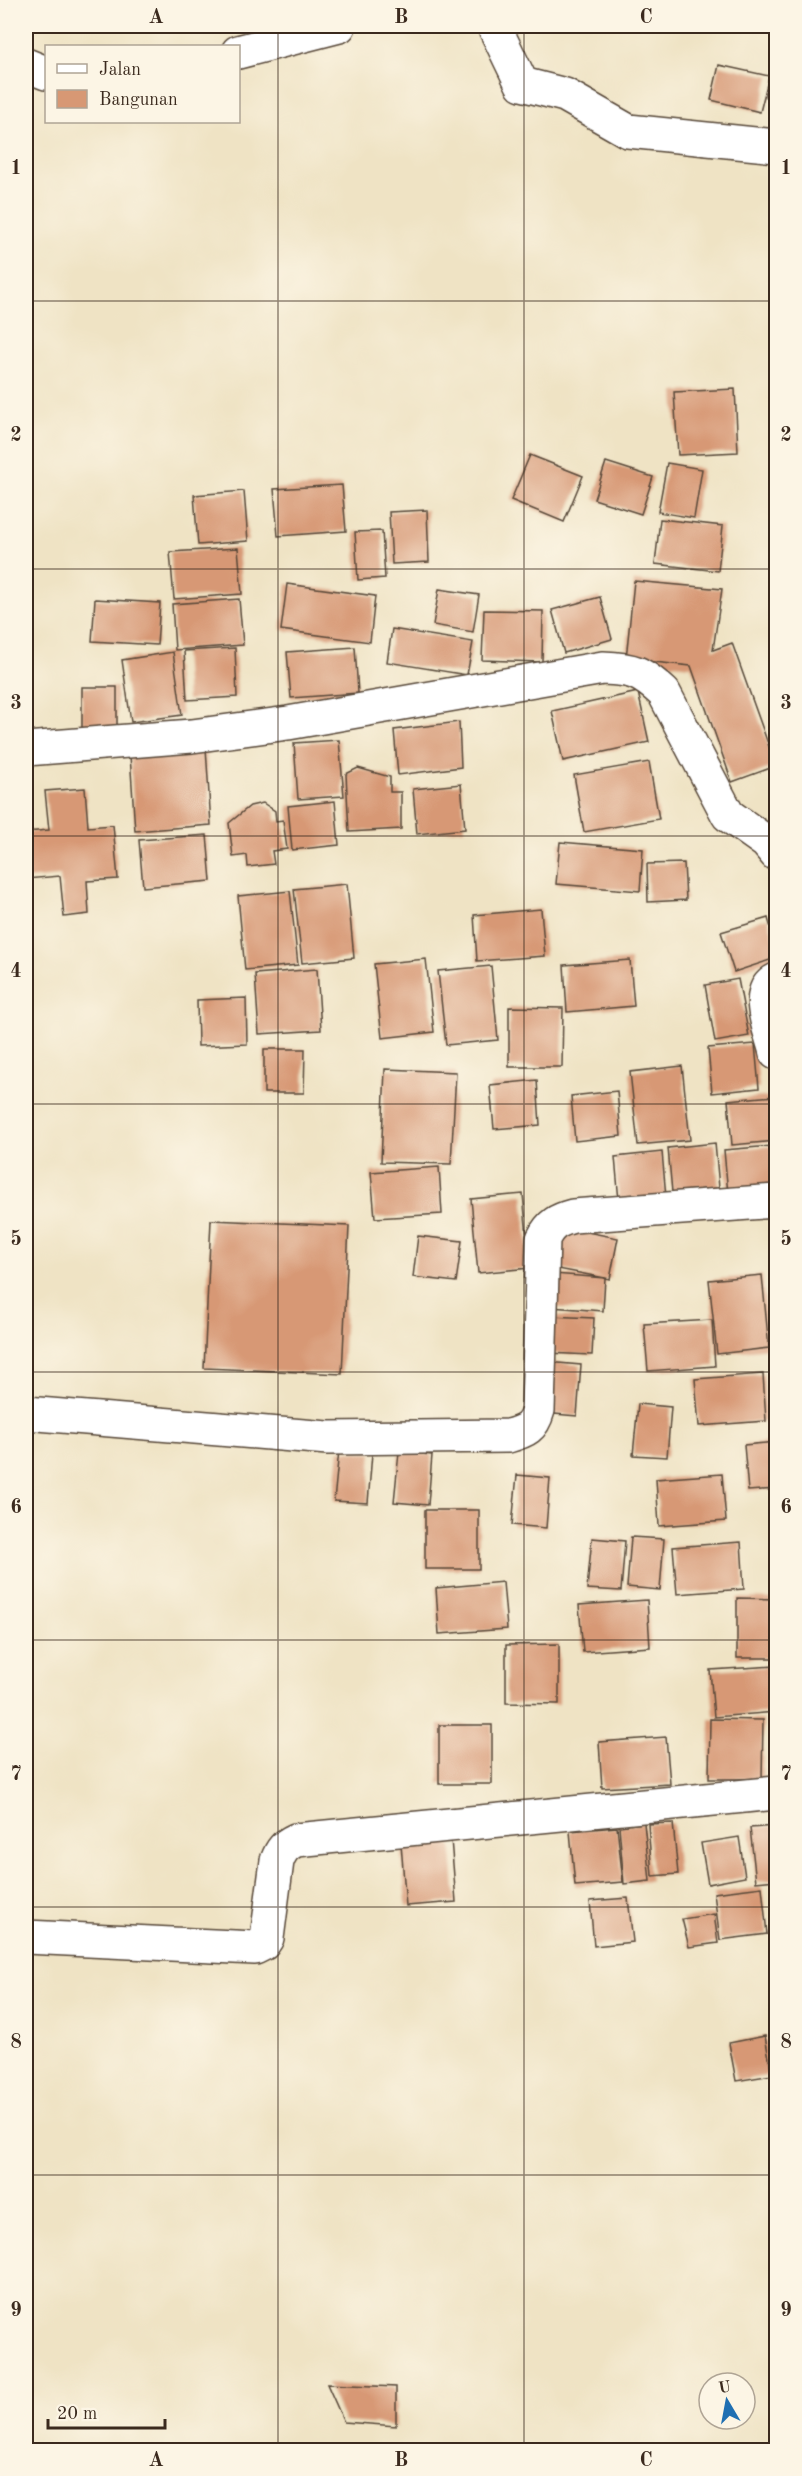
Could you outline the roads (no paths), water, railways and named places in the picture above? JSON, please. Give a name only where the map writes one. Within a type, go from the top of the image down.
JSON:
[{"type":"street","points":[[240,51],[339,26]]},
{"type":"street","points":[[494,26],[522,84],[566,95],[628,131],[777,146]]},
{"type":"street","points":[[26,65],[45,73]]},
{"type":"street","points":[[26,749],[192,736],[253,728],[603,668],[630,669],[649,679],[664,693],[728,814],[766,842],[777,854]]},
{"type":"street","points":[[777,980],[772,981],[766,992],[764,1005],[777,1053]]},
{"type":"street","points":[[26,1413],[328,1438],[508,1436],[525,1432],[534,1423],[538,1410],[543,1239],[549,1227],[559,1220],[573,1216],[777,1201]]},
{"type":"street","points":[[26,1937],[255,1948],[267,1938],[281,1851],[286,1845],[296,1840],[777,1793]]}]
